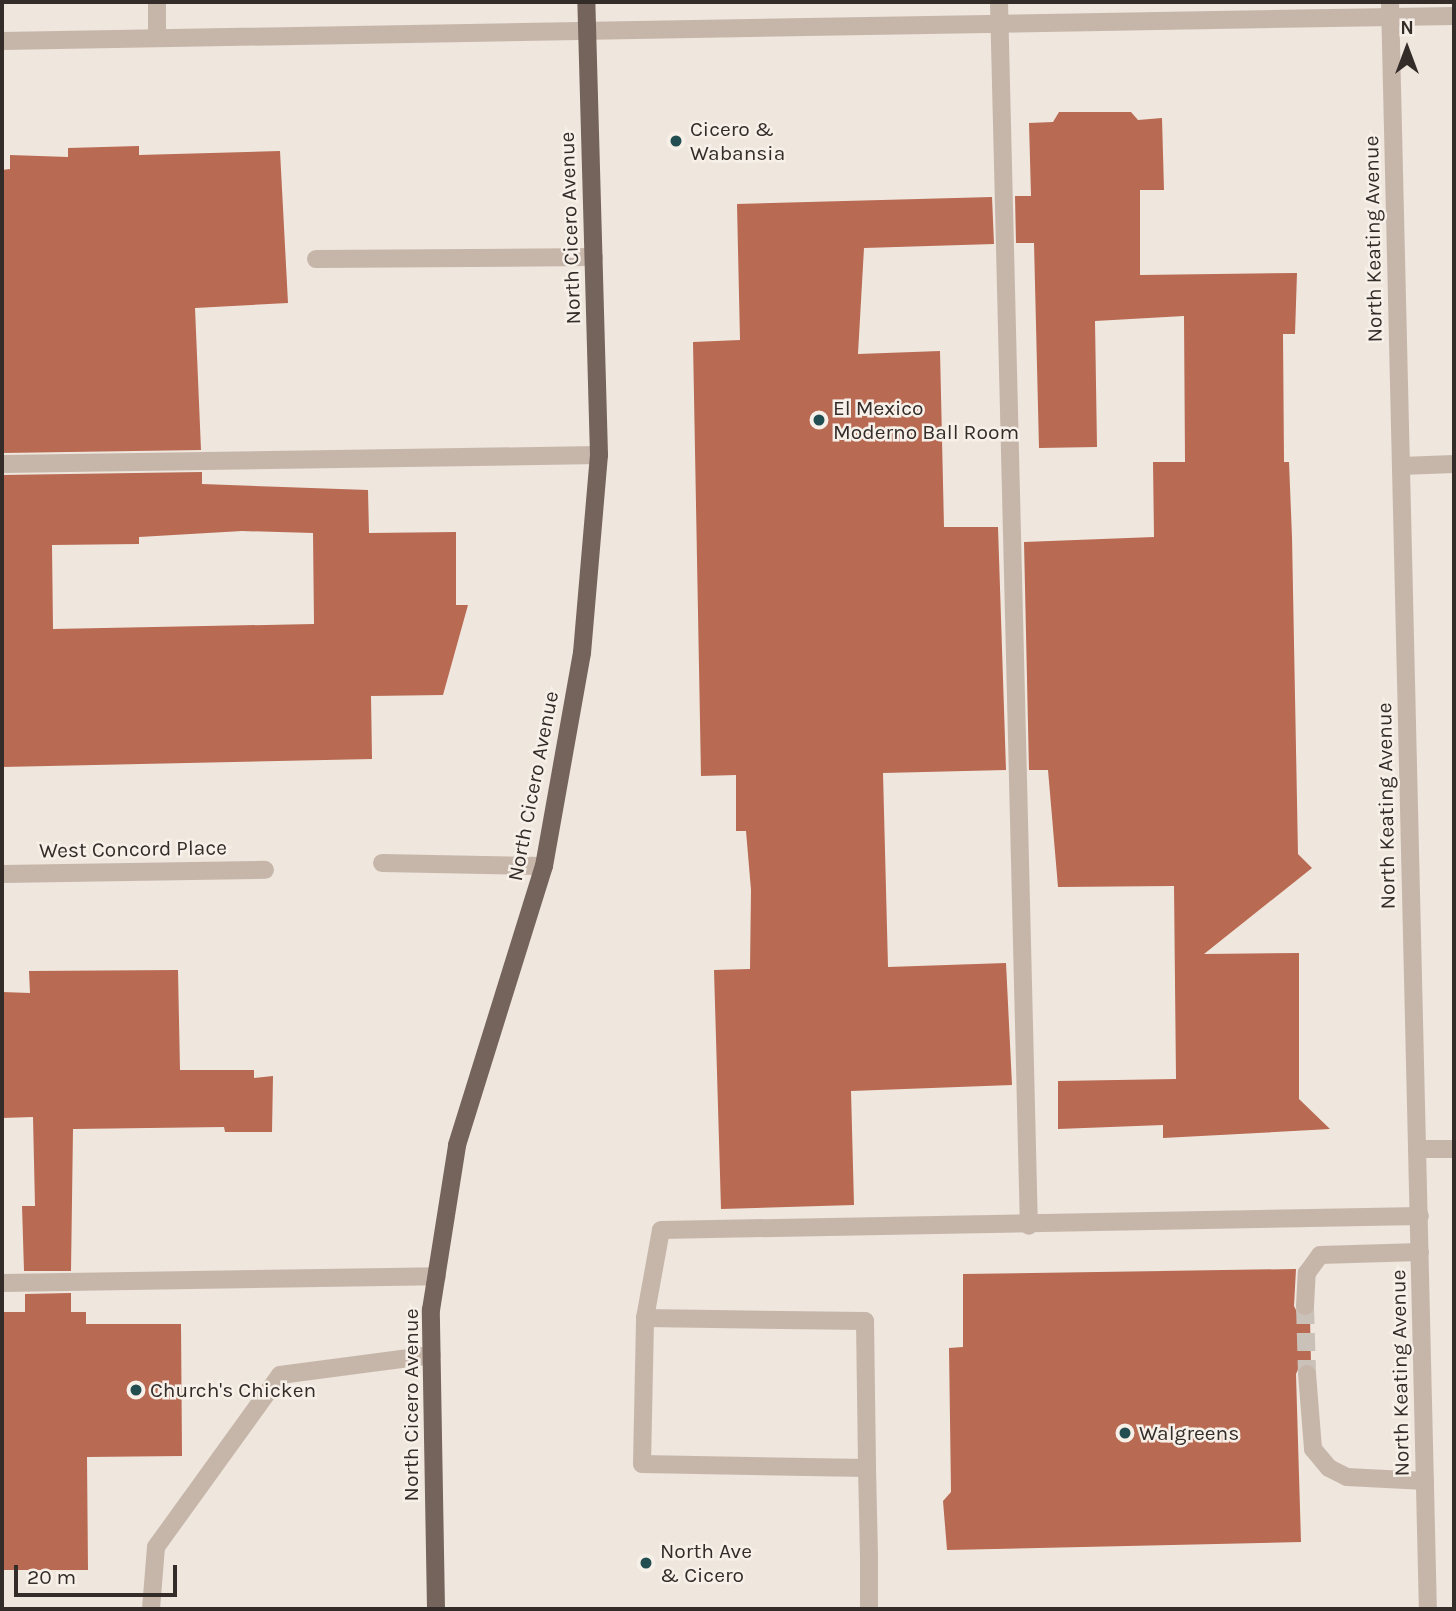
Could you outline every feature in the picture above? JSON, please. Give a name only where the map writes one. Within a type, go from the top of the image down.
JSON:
[{"type":"main road","name":"North Cicero Avenue","points":[[436,1609],[432,1355],[437,1276],[457,1144],[544,866],[582,653],[599,455],[586,2]]},
{"type":"street","points":[[157,2],[157,38]]},
{"type":"street","points":[[999,2],[1029,1226]]},
{"type":"street","points":[[2,41],[1000,24],[1390,9],[1454,16]]},
{"type":"street","name":"North Keating Avenue","points":[[1390,9],[1428,1609]]},
{"type":"street","points":[[316,259],[594,257]]},
{"type":"street","points":[[2,464],[599,455]]},
{"type":"street","points":[[1401,466],[1454,464]]},
{"type":"street","points":[[382,863],[544,866]]},
{"type":"street","name":"West Concord Place","points":[[2,874],[265,870]]},
{"type":"street","points":[[1418,1149],[1454,1149]]},
{"type":"street","points":[[867,1468],[642,1464],[645,1318],[661,1230],[1029,1226],[1420,1216]]},
{"type":"street","points":[[1306,1306],[1307,1273],[1320,1255],[1420,1252]]},
{"type":"street","points":[[2,1283],[437,1276]]},
{"type":"street","points":[[645,1318],[865,1321],[869,1609]]},
{"type":"street","points":[[151,1609],[156,1548],[280,1375],[432,1355]]},
{"type":"street","points":[[1307,1374],[1313,1448],[1329,1468],[1347,1477],[1425,1481]]},
{"type":"building","points":[[1059,112],[1131,112],[1138,120],[1162,118],[1164,190],[1140,190],[1140,275],[1297,273],[1295,334],[1283,334],[1284,462],[1289,462],[1292,537],[1298,854],[1312,868],[1204,954],[1299,953],[1299,1099],[1330,1129],[1163,1138],[1163,1125],[1058,1129],[1058,1081],[1176,1079],[1174,886],[1058,887],[1048,770],[1029,770],[1024,542],[1154,537],[1153,462],[1185,462],[1184,316],[1095,321],[1097,447],[1039,448],[1034,243],[1016,243],[1015,196],[1031,196],[1029,123],[1053,122]]},
{"type":"building","points":[[139,146],[139,155],[280,151],[288,303],[195,308],[201,450],[2,453],[2,170],[10,169],[10,155],[68,157],[68,148]]},
{"type":"building","points":[[992,197],[994,244],[864,248],[858,354],[940,351],[944,527],[998,527],[1006,770],[883,773],[888,967],[1006,963],[1012,1085],[851,1091],[854,1205],[721,1209],[714,970],[750,969],[751,890],[746,831],[736,831],[736,775],[701,776],[693,342],[740,340],[737,204]]},
{"type":"building","points":[[202,472],[202,484],[368,490],[369,533],[456,532],[456,605],[468,605],[443,695],[371,696],[372,759],[2,767],[2,475]],"holes":[[[242,531],[313,533],[314,624],[53,629],[52,545],[139,544],[139,537]]]},
{"type":"building","points":[[178,970],[180,1070],[254,1070],[254,1078],[273,1076],[272,1132],[225,1132],[224,1127],[73,1129],[71,1271],[24,1271],[22,1206],[35,1206],[33,1117],[2,1118],[2,992],[30,993],[29,971]]},
{"type":"building","name":"Walgreens","points":[[1296,1269],[1294,1306],[1299,1316],[1310,1316],[1311,1364],[1300,1365],[1296,1374],[1301,1542],[947,1550],[943,1501],[951,1492],[949,1348],[963,1347],[963,1274]]},
{"type":"building","points":[[71,1293],[71,1312],[86,1312],[86,1324],[181,1324],[182,1456],[87,1457],[88,1570],[2,1570],[2,1312],[25,1312],[25,1294]]},
{"type":"tunnel","points":[[1305,1306],[1307,1374]]},
{"type":"place","name":"Cicero & Wabansia","points":[[676,141]]},
{"type":"place","name":"El Mexico Moderno Ball Room","points":[[819,420]]},
{"type":"place","name":"Church's Chicken","points":[[136,1390]]},
{"type":"place","name":"Walgreens","points":[[1125,1433]]},
{"type":"place","name":"North Ave & Cicero","points":[[646,1563]]}]
